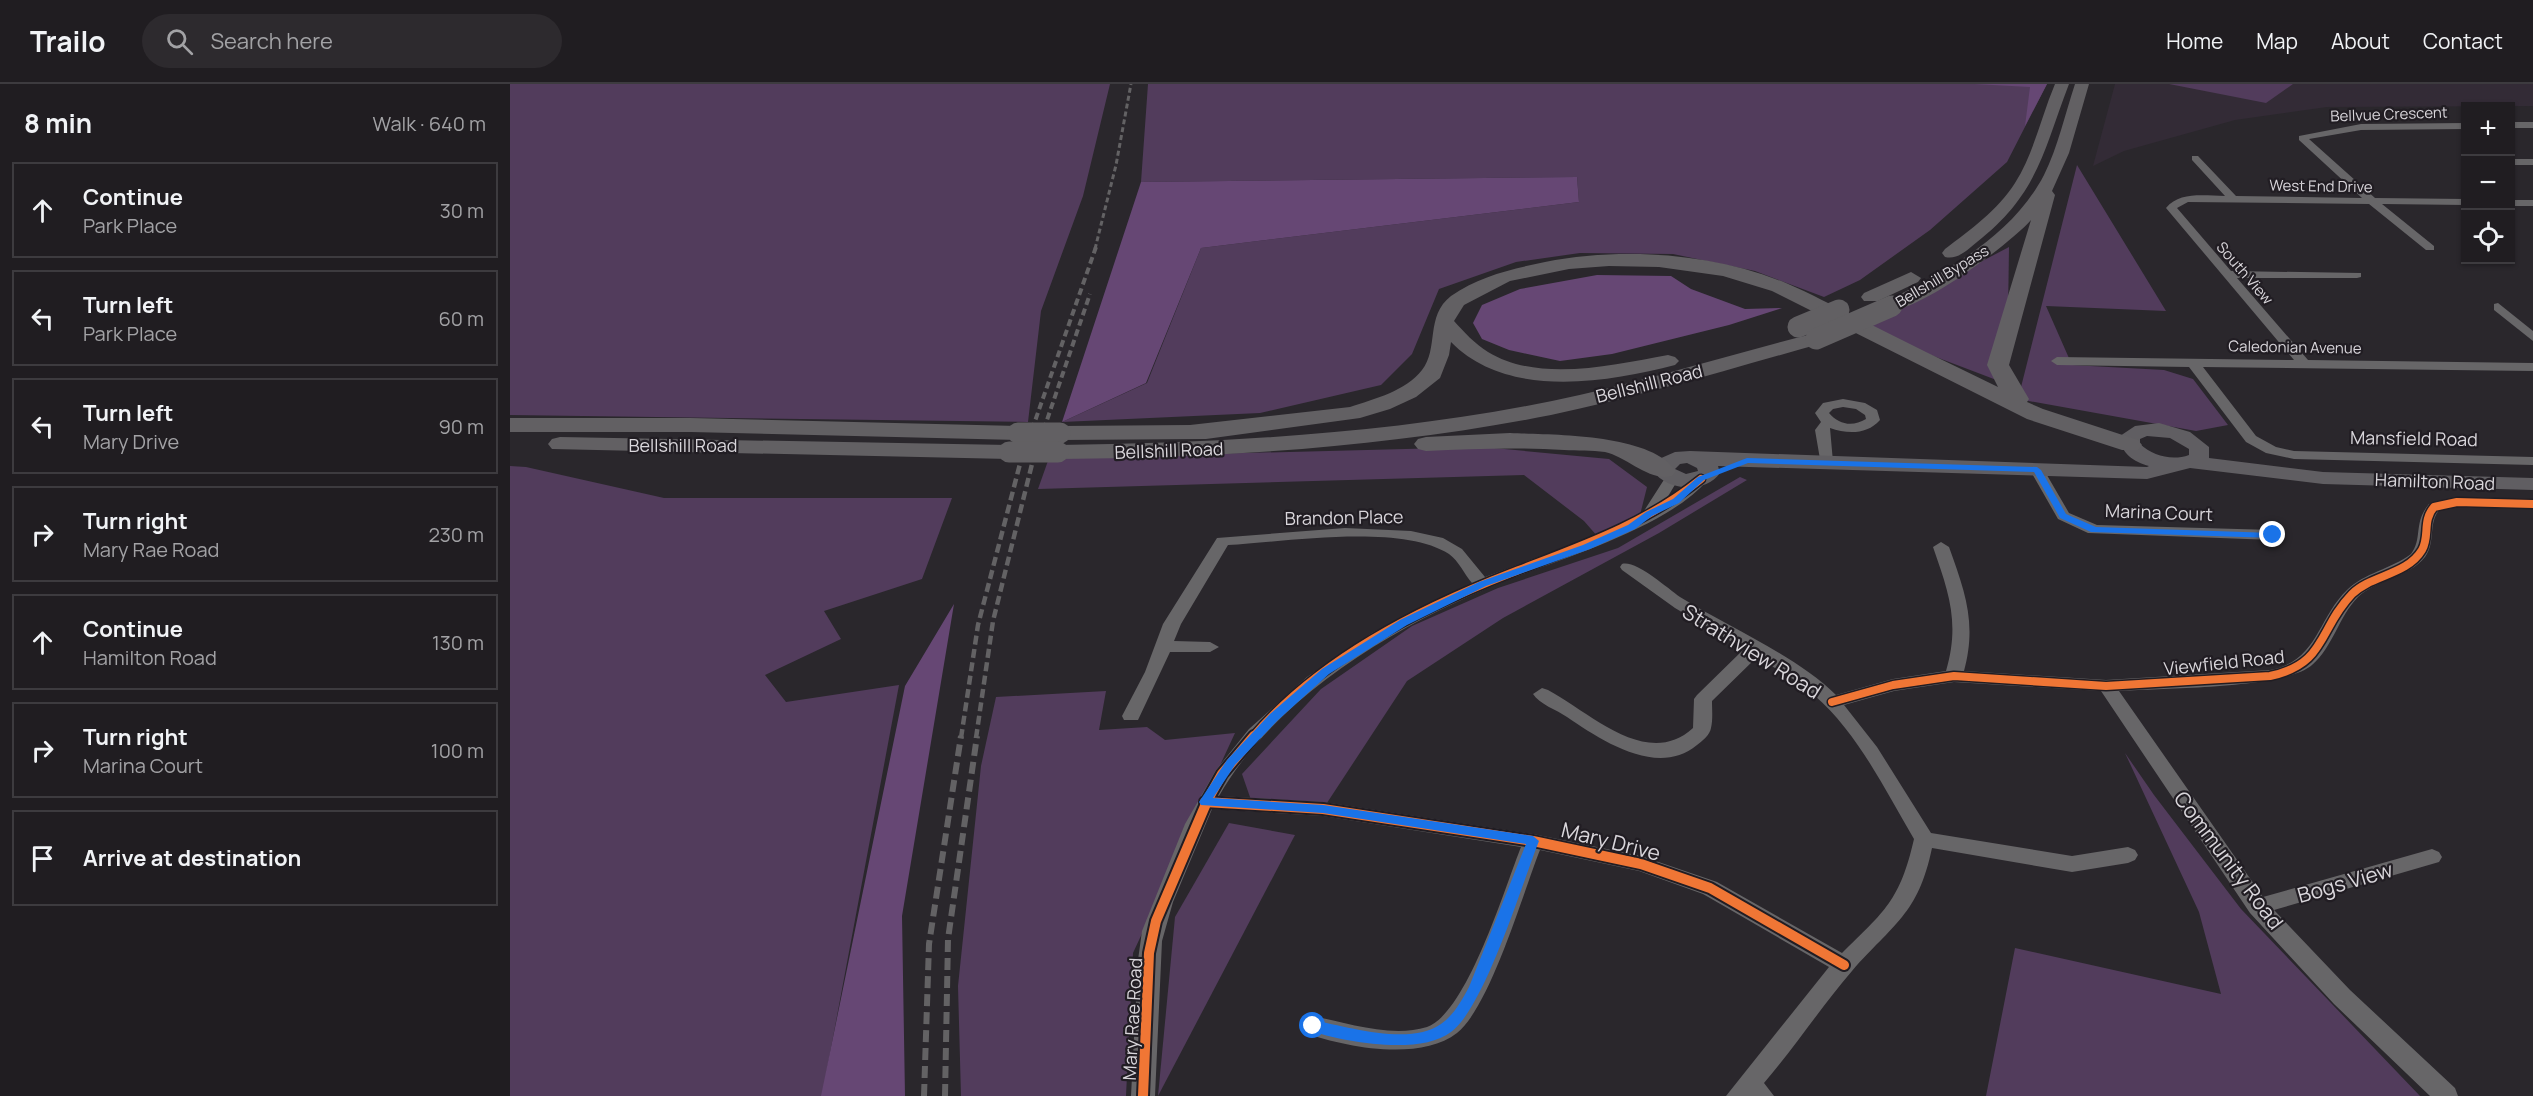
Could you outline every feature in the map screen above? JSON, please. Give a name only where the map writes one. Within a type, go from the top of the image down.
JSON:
[{"type":"highway","name":"Bellshill Bypass","points":[[1940,260],[1978,234],[2019,189],[2030,172],[2062,84]]},
{"type":"highway","name":"Bellshill Bypass","points":[[1807,333],[1892,306],[1969,263],[1998,242],[2022,219],[2052,177],[2082,84]]},
{"type":"highway","points":[[2018,399],[2007,384],[1998,365],[2052,177]]},
{"type":"highway","points":[[1190,432],[1352,413],[1382,404],[1408,392],[1432,373],[1439,355],[1443,322],[1457,301],[1504,276],[1569,263],[1610,260],[1659,261],[1726,271],[1779,287],[2035,414],[2136,442]]},
{"type":"highway","name":"Bellshill Bypass","points":[[1807,333],[1921,271]]},
{"type":"highway","points":[[1443,322],[1473,352],[1486,360],[1506,368],[1537,373],[1615,371],[1745,345]]},
{"type":"highway","name":"Bellshill Road","points":[[510,444],[781,446],[1059,443],[1190,432],[1301,427],[1393,418],[1503,403],[1619,380],[1745,345],[1807,333]]},
{"type":"highway","name":"Bellshill Road","points":[[1059,443],[1160,452],[1326,441],[1515,415],[1601,396],[1807,333]]},
{"type":"highway","points":[[1982,387],[2080,418],[2136,442]]},
{"type":"highway","name":"Bellshill Road","points":[[510,425],[691,425],[1013,443]]},
{"type":"highway","points":[[1160,452],[1520,440],[1605,445],[1632,453],[1668,474]]},
{"type":"main road","points":[[2174,432],[2189,455],[2157,461],[2136,442],[2174,432]]},
{"type":"main road","points":[[2111,471],[2126,466],[2136,442]]},
{"type":"main road","name":"Hamilton Road","points":[[1668,474],[1666,463],[1675,458],[1701,471],[1747,460],[2147,473],[2189,455],[2286,475],[2533,484]]},
{"type":"street","points":[[2515,125],[2533,125]]},
{"type":"street","name":"Bellvue Crescent","points":[[2372,201],[2302,138],[2315,133],[2361,129],[2461,126]]},
{"type":"street","points":[[2195,158],[2233,200]]},
{"type":"street","points":[[2515,162],[2533,162]]},
{"type":"street","name":"West End Drive","points":[[2177,202],[2188,199],[2461,202]]},
{"type":"street","points":[[2372,201],[2430,248]]},
{"type":"street","name":"South View","points":[[2177,202],[2170,208],[2173,214],[2304,364]]},
{"type":"street","points":[[2515,203],[2533,203]]},
{"type":"street","points":[[2226,274],[2357,275]]},
{"type":"street","points":[[2498,307],[2533,338]]},
{"type":"street","name":"Caledonian Avenue","points":[[2057,361],[2533,367]]},
{"type":"street","name":"Mansfield Road","points":[[2193,363],[2251,439],[2271,450],[2294,455],[2533,461]]},
{"type":"street","points":[[1826,462],[1822,430],[1828,421]]},
{"type":"street","name":"Marina Court","points":[[2037,470],[2063,516],[2094,530],[2273,535]]},
{"type":"street","name":"Mary Rae Road","points":[[1143,1096],[1151,942],[1160,909],[1205,802],[1231,762],[1274,717],[1325,672],[1403,623],[1483,584],[1587,547],[1632,527],[1649,514],[1676,501],[1701,471]]},
{"type":"street","name":"Mary Rae Road","points":[[1649,514],[1668,474]]},
{"type":"street","name":"Viewfield Road","points":[[1832,702],[1893,685],[1954,676],[2106,686],[2270,676],[2295,669],[2311,658],[2352,594],[2379,576],[2413,560],[2423,548],[2424,520],[2434,507],[2457,502],[2533,504]]},
{"type":"street","name":"Brandon Place","points":[[1164,646],[1172,624],[1223,540],[1358,534],[1410,535],[1436,541],[1456,552],[1483,584]]},
{"type":"street","points":[[1941,547],[1962,606],[1963,649],[1954,676]]},
{"type":"street","name":"Strathview Road","points":[[1628,567],[1659,593],[1800,676],[1832,702],[1874,755],[1924,839]]},
{"type":"street","points":[[1131,716],[1154,672],[1164,646],[1210,647]]},
{"type":"street","points":[[1542,694],[1626,745],[1654,749],[1681,747],[1702,730],[1703,699],[1755,648]]},
{"type":"street","name":"Community Road","points":[[2106,686],[2258,907],[2342,997],[2446,1096]]},
{"type":"street","name":"Mary Drive","points":[[1205,802],[1323,809],[1533,841],[1641,864],[1710,888],[1844,965]]},
{"type":"street","points":[[1750,1092],[1844,965],[1887,924],[1906,896],[1917,871],[1924,839],[2072,864],[2128,855]]},
{"type":"street","points":[[1313,1026],[1391,1041],[1446,1029],[1464,1009],[1476,988],[1533,841]]},
{"type":"street","name":"Bogs View","points":[[2258,907],[2432,857]]},
{"type":"shaded area","points":[[510,84],[1110,84],[1083,196],[1041,311],[1028,422],[510,415]]},
{"type":"shaded area","points":[[1148,84],[2047,84],[2007,162],[1930,230],[1860,280],[1824,297],[1755,271],[1673,254],[1580,253],[1516,262],[1439,289],[1412,354],[1381,385],[1260,413],[1062,422],[1147,383],[1201,248],[1579,202],[1577,177],[1141,182]]},
{"type":"shaded area","points":[[1974,84],[2047,84],[2025,126],[2030,87]]},
{"type":"shaded area","points":[[2115,84],[2533,84],[2533,106],[2515,106],[2515,102],[2461,102],[2461,106],[2327,107],[2235,120],[2124,151],[2093,166]]},
{"type":"shaded area","points":[[2169,84],[2293,84],[2266,103]]},
{"type":"shaded area","points":[[2077,165],[2166,311],[2046,306],[2072,365],[2164,370],[2193,379],[2228,425],[2196,431],[2018,399]]},
{"type":"shaded area","points":[[1577,177],[1579,202],[1201,248],[1146,383],[1062,422],[1141,182]]},
{"type":"shaded area","points":[[2009,247],[2007,384],[1857,327]]},
{"type":"shaded area","points":[[1597,275],[1671,276],[1691,289],[1745,309],[1782,308],[1729,325],[1612,354],[1560,361],[1509,350],[1482,339],[1473,323],[1482,305],[1520,289]]},
{"type":"shaded area","points":[[1483,447],[1609,459],[1647,487],[1640,515],[1598,537],[1584,521],[1524,475],[1038,489],[1049,458]]},
{"type":"shaded area","points":[[510,466],[526,467],[664,498],[952,498],[922,579],[824,611],[841,639],[765,675],[786,702],[899,685],[822,1096],[510,1096]]},
{"type":"shaded area","points":[[1740,477],[1747,480],[1659,533],[1503,618],[1407,681],[1323,809],[1251,800],[1242,774],[1321,689],[1412,626],[1498,588],[1618,548]]},
{"type":"shaded area","points":[[954,604],[902,916],[905,1096],[821,1096],[905,686]]},
{"type":"shaded area","points":[[1106,691],[1099,730],[1147,727],[1165,740],[1235,733],[1133,953],[1126,1096],[961,1096],[958,986],[981,766],[996,697]]},
{"type":"shaded area","points":[[2125,753],[2241,909],[2420,1096],[1986,1096],[2015,948],[2221,994],[2199,912]]},
{"type":"shaded area","points":[[1229,823],[1295,835],[1158,1096],[1175,917]]},
{"type":"railway","points":[[1095,249],[1116,165],[1131,84]]},
{"type":"railway","points":[[1021,461],[1096,247]]},
{"type":"railway","points":[[1033,461],[1090,294]]},
{"type":"railway","points":[[961,738],[978,625],[1021,460]]},
{"type":"railway","points":[[976,738],[993,621],[1033,460]]},
{"type":"railway","points":[[924,1096],[929,944],[961,736]]},
{"type":"railway","points":[[945,1096],[948,939],[977,736]]},
{"type":"cycle path","points":[[1143,1096],[1149,953],[1156,921],[1195,824],[1208,799],[1222,774],[1256,734],[1283,706],[1313,681],[1378,637],[1481,585],[1624,529],[1677,499],[1701,479]]},
{"type":"cycle path","points":[[1832,702],[1893,685],[1954,676],[2106,686],[2270,676],[2288,672],[2297,668],[2314,653],[2352,594],[2369,582],[2409,563],[2416,557],[2424,545],[2426,518],[2434,507],[2457,502],[2533,504]]},
{"type":"cycle path","points":[[1205,802],[1323,809],[1533,841],[1641,864],[1710,888],[1844,965]]},
{"type":"route","points":[[1313,1026],[1391,1041],[1446,1029],[1464,1009],[1476,988],[1533,841],[1323,809],[1205,802],[1231,762],[1274,717],[1325,672],[1403,623],[1483,584],[1587,547],[1632,527],[1649,514],[1676,501],[1701,478],[1747,460],[2037,470],[2063,516],[2094,530],[2273,535]]}]
